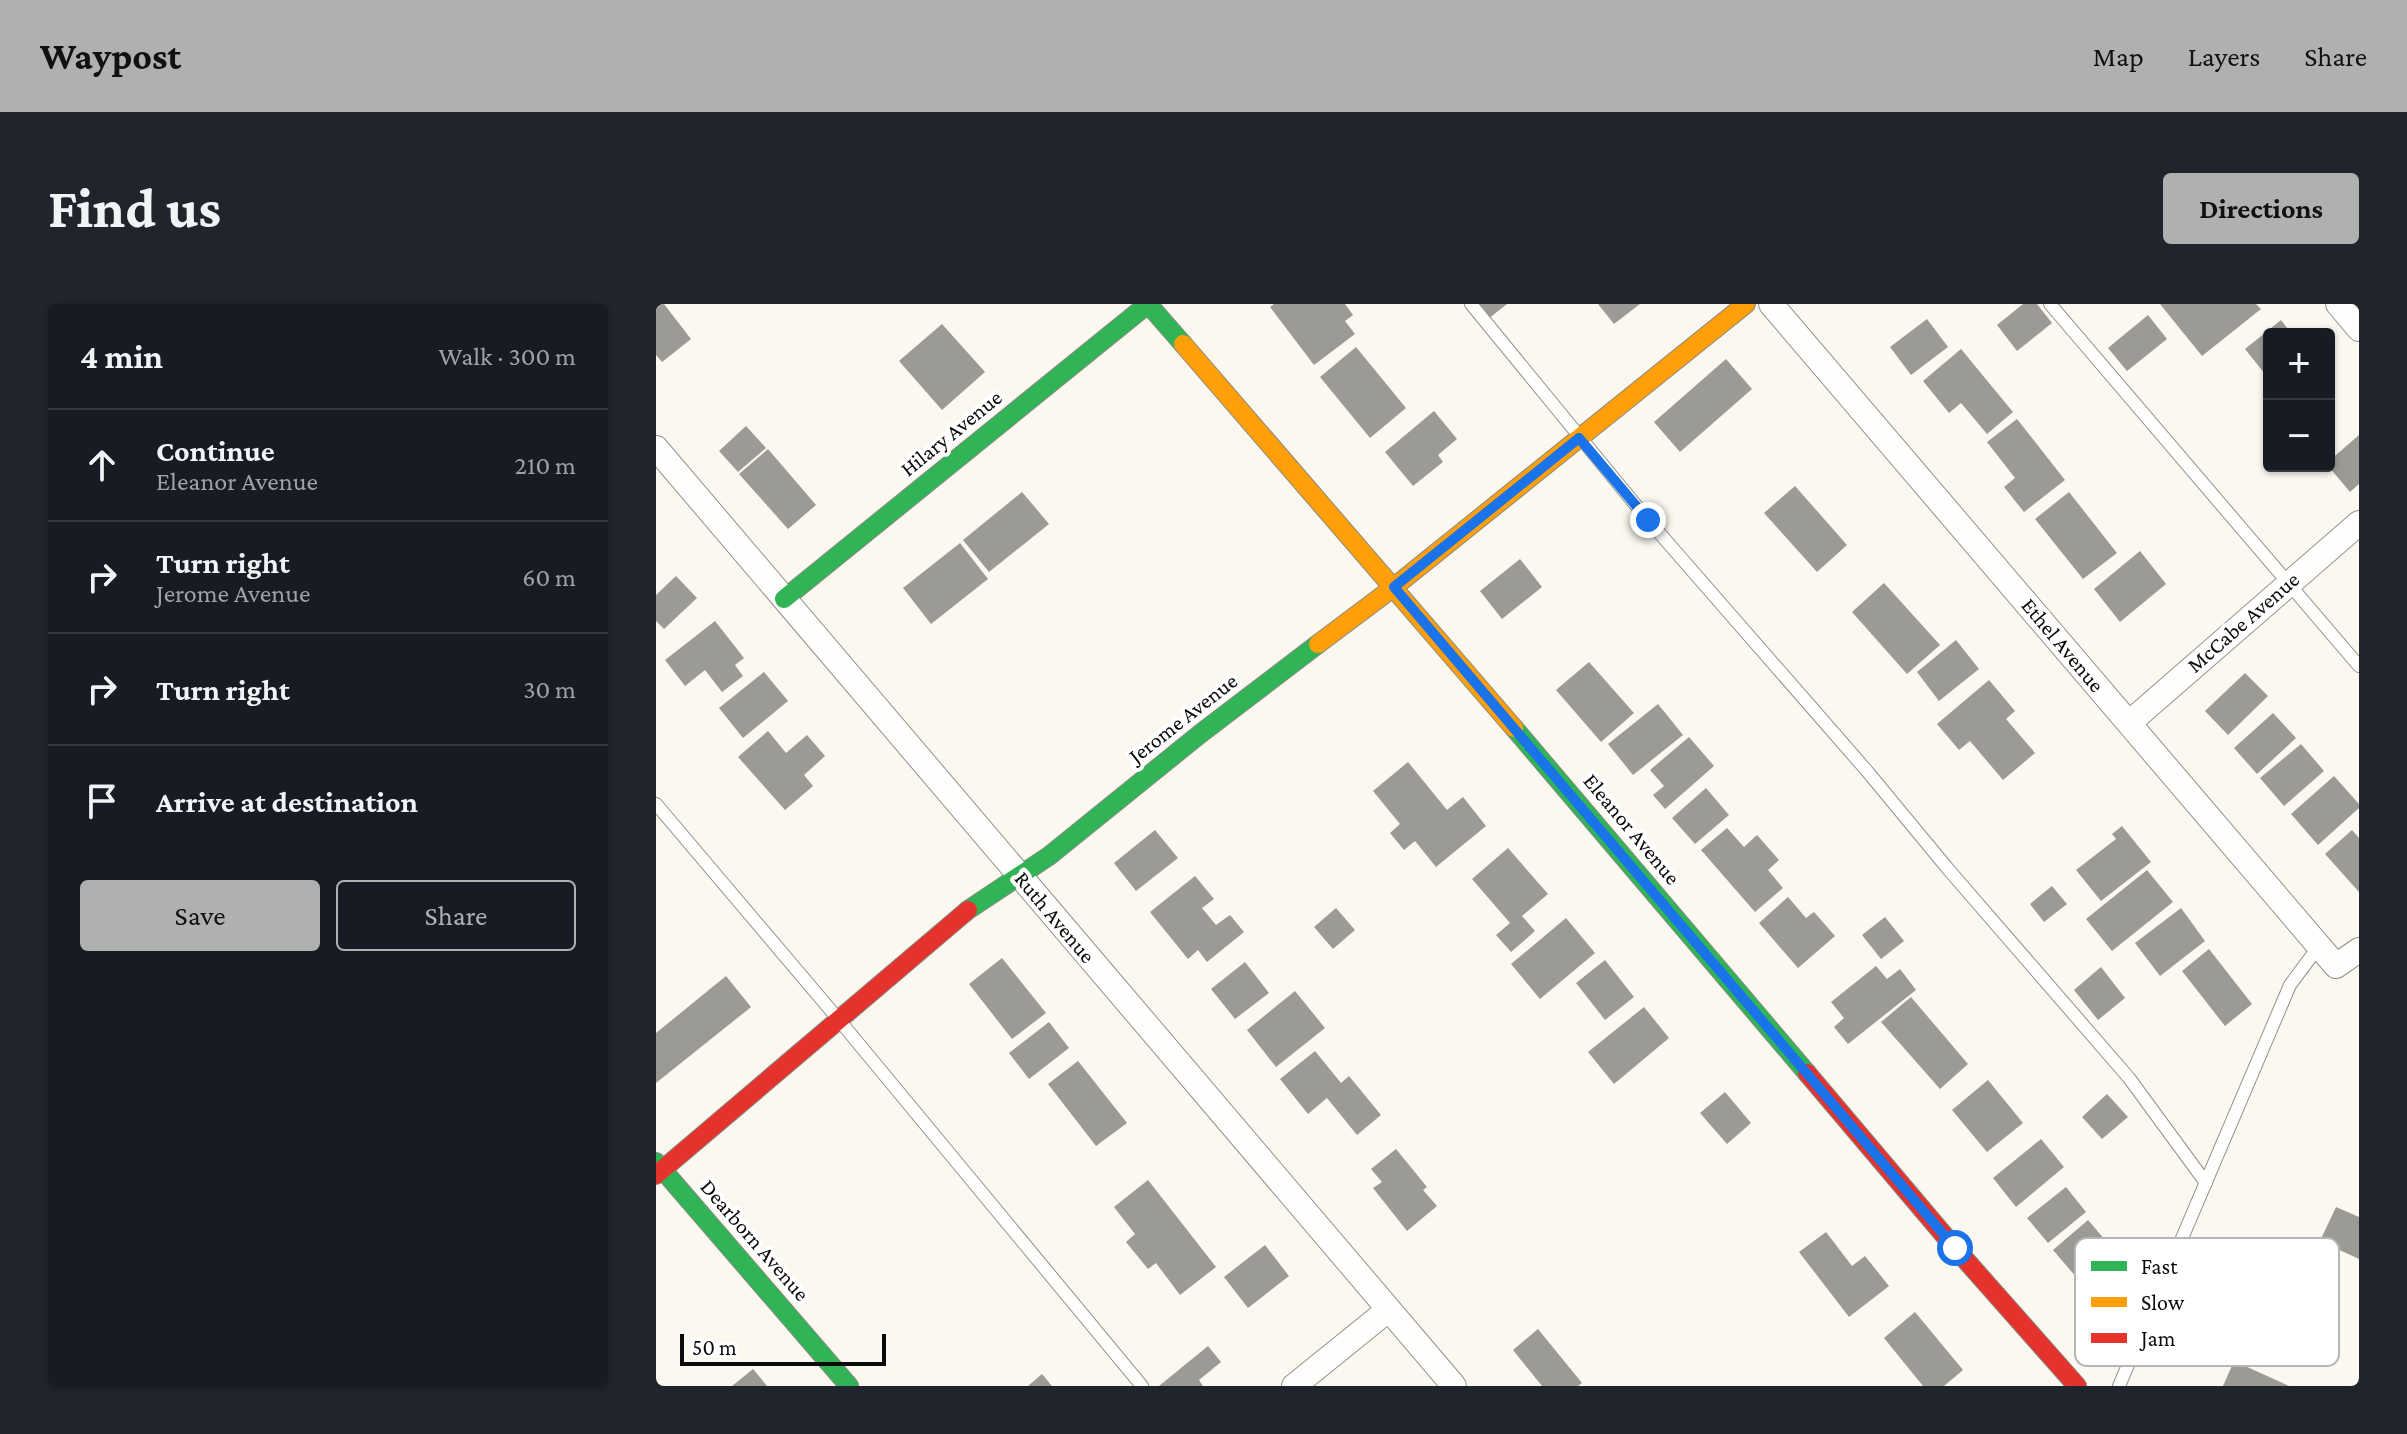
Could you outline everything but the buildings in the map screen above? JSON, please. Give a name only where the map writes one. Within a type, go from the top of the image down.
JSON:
[{"type":"street","name":"Eleanor Avenue","points":[[1148,304],[1394,587],[1955,1248],[2077,1386]]},
{"type":"street","name":"Hilary Avenue","points":[[784,599],[1148,304]]},
{"type":"street","name":"Jerome Avenue","points":[[658,1169],[981,899],[1049,856],[1200,734],[1394,587],[1746,304]]},
{"type":"street","name":"Ethel Avenue","points":[[1771,304],[2336,966],[2359,950]]},
{"type":"street","points":[[2338,304],[2359,329]]},
{"type":"street","name":"Ruth Avenue","points":[[656,448],[1454,1386]]},
{"type":"street","name":"McCabe Avenue","points":[[2129,723],[2359,523]]},
{"type":"street","name":"Dearborn Avenue","points":[[658,1169],[849,1386]]},
{"type":"street","points":[[1294,1386],[1388,1310]]},
{"type":"lane","points":[[1471,304],[1579,438],[2129,1078],[2206,1183]]},
{"type":"lane","points":[[2050,304],[2359,666]]},
{"type":"lane","points":[[656,804],[1142,1386]]},
{"type":"lane","points":[[2182,1238],[2290,985],[2319,946]]},
{"type":"lane","points":[[2119,1386],[2128,1366]]},
{"type":"traffic: fast","points":[[784,599],[1148,304],[1183,344]]},
{"type":"traffic: fast","points":[[968,910],[1049,856],[1318,644]]},
{"type":"traffic: fast","points":[[1514,728],[1807,1073]]},
{"type":"traffic: fast","points":[[656,1162],[849,1386]]},
{"type":"traffic: slow","points":[[1318,644],[1394,587],[1746,304]]},
{"type":"traffic: slow","points":[[1183,344],[1514,728]]},
{"type":"traffic: jam","points":[[656,1175],[968,910]]},
{"type":"traffic: jam","points":[[1807,1073],[2077,1386]]},
{"type":"route","points":[[1648,520],[1579,438],[1394,587],[1955,1248]]}]
